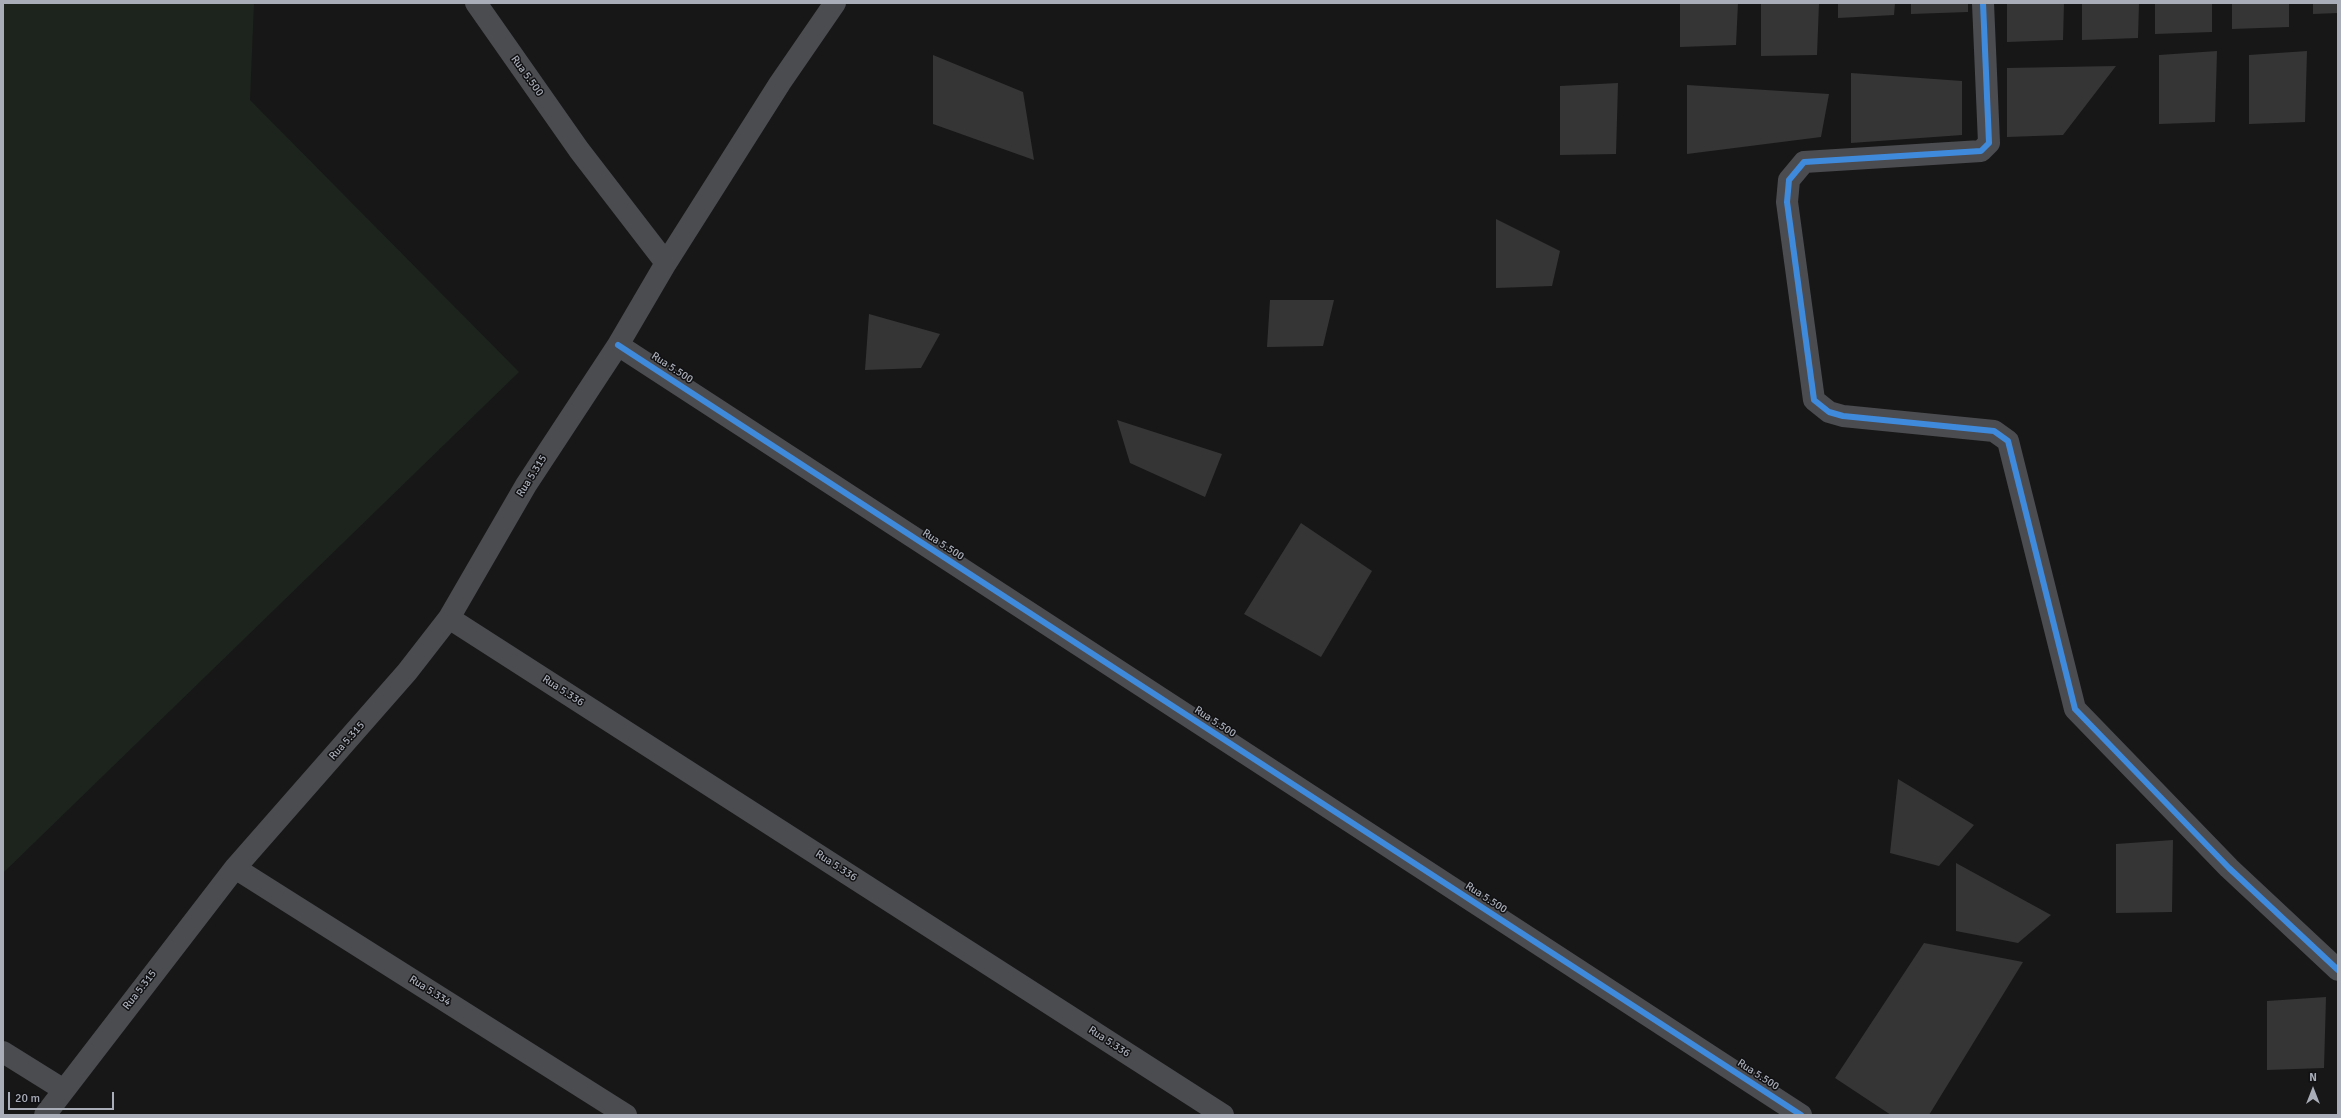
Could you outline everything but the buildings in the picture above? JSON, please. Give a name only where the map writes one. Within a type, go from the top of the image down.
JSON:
[{"type":"street","name":"Rua 5.500","points":[[476,3],[579,150],[666,263]]},
{"type":"street","name":"Rua 5.315","points":[[45,1115],[235,868],[407,672],[449,618],[526,484],[618,345],[666,263],[780,83],[835,3]]},
{"type":"street","points":[[1983,3],[1989,143],[1981,151],[1804,162],[1789,180],[1787,202],[1814,400],[1828,412],[1843,416],[1994,431],[2008,441],[2075,709],[2229,868],[2338,970]]},
{"type":"street","name":"Rua 5.500","points":[[618,345],[1801,1115]]},
{"type":"street","name":"Rua 5.336","points":[[449,618],[1223,1115]]},
{"type":"street","name":"Rua 5.334","points":[[235,868],[626,1115]]},
{"type":"street","points":[[3,1052],[64,1090]]},
{"type":"shaded area","points":[[3,3],[254,3],[250,100],[519,372],[3,873]]},
{"type":"cycle path","points":[[1983,3],[1989,143],[1981,151],[1804,162],[1789,180],[1787,202],[1814,400],[1829,412],[1843,416],[1994,431],[2008,441],[2075,709],[2229,868],[2338,970]]},
{"type":"cycle path","points":[[618,345],[1801,1115]]}]
